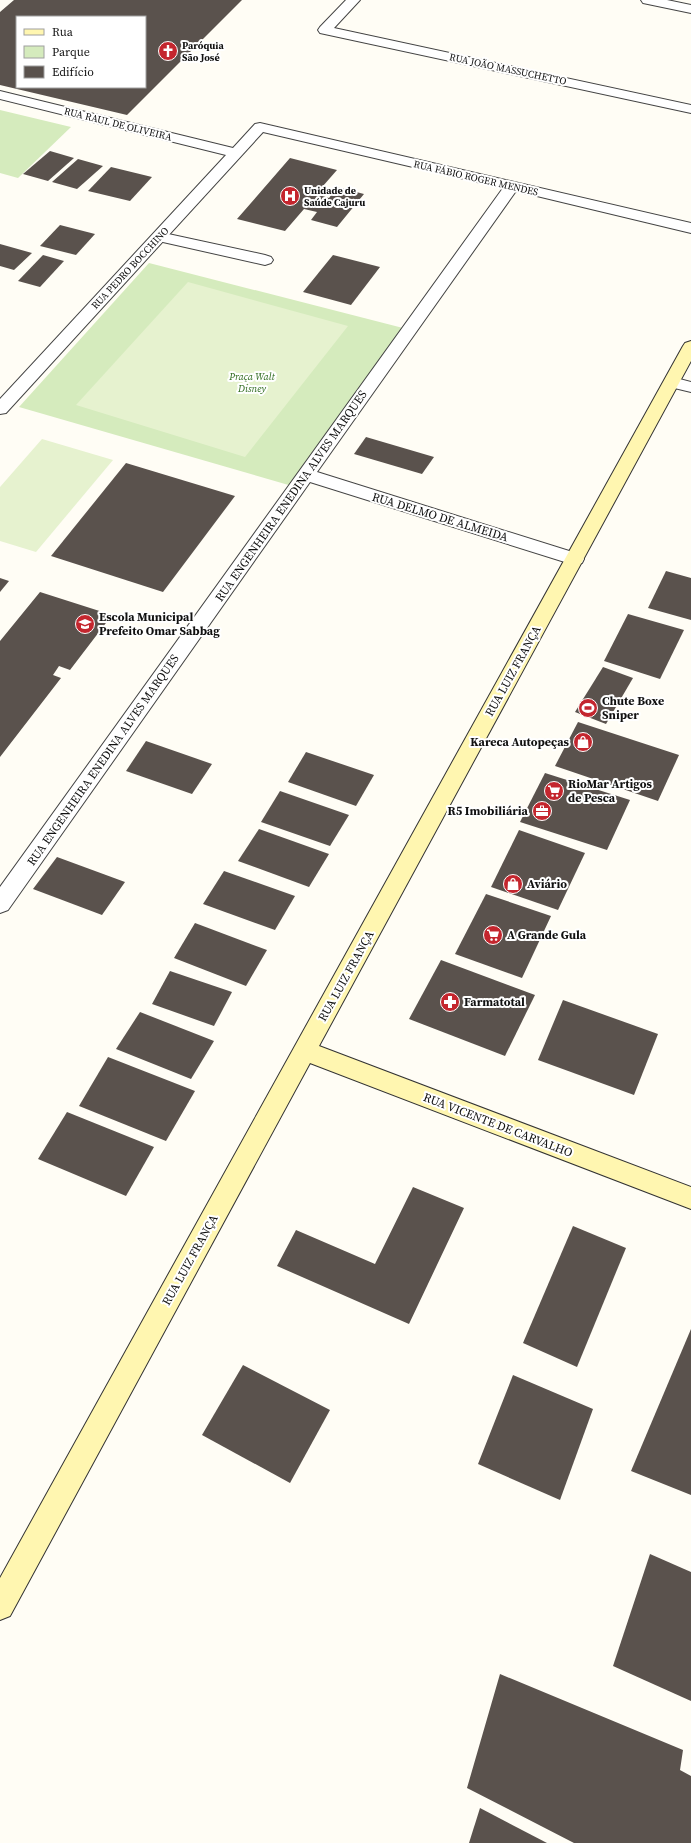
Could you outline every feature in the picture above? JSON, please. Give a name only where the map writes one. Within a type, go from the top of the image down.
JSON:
[{"type":"main road","name":"RUA LUIZ FRANÇA","points":[[0,1606],[691,346]]},
{"type":"main road","name":"RUA VICENTE DE CARVALHO","points":[[305,1051],[691,1197]]},
{"type":"street","name":"RUA JOÃO MASSUCHETTO","points":[[353,0],[325,30],[691,109]]},
{"type":"street","points":[[648,0],[691,8]]},
{"type":"street","name":"RUA RAUL DE OLIVEIRA","points":[[0,95],[237,153]]},
{"type":"street","name":"RUA PEDRO BOCCHINO","points":[[0,409],[7,393],[159,238],[260,127]]},
{"type":"street","name":"RUA FÁBIO ROGER MENDES","points":[[260,127],[691,228]]},
{"type":"street","name":"RUA ENGENHEIRA ENEDINA ALVES MARQUES","points":[[0,904],[512,186]]},
{"type":"street","points":[[159,238],[166,238],[265,260]]},
{"type":"street","points":[[672,382],[691,387]]},
{"type":"street","name":"RUA DELMO DE ALMEIDA","points":[[306,475],[575,559]]},
{"type":"green space","points":[[0,110],[71,127],[18,178],[0,173]]},
{"type":"green space","name":"Praça Walt Disney","points":[[149,263],[403,328],[292,486],[19,407]]},
{"type":"green space","points":[[188,282],[348,326],[245,457],[76,405]]},
{"type":"green space","points":[[42,439],[113,460],[36,552],[0,541],[0,487]]},
{"type":"building","name":"Paróquia São José","points":[[14,0],[242,0],[127,115],[0,85],[0,12]]},
{"type":"building","points":[[50,151],[74,158],[48,181],[23,174]]},
{"type":"building","name":"Unidade de Saúde Cajuru","points":[[290,158],[337,170],[316,194],[329,198],[337,187],[364,194],[337,227],[311,220],[317,212],[304,209],[285,231],[237,219]]},
{"type":"building","points":[[78,159],[103,166],[77,189],[52,182]]},
{"type":"building","points":[[111,167],[152,177],[130,201],[88,191]]},
{"type":"building","points":[[60,225],[95,234],[76,255],[40,246]]},
{"type":"building","points":[[0,244],[32,253],[14,270],[0,266]]},
{"type":"building","points":[[43,255],[64,261],[40,287],[18,281]]},
{"type":"building","points":[[333,255],[380,267],[351,305],[303,292]]},
{"type":"building","points":[[366,437],[434,457],[422,474],[354,454]]},
{"type":"building","points":[[126,463],[235,496],[163,592],[51,556]]},
{"type":"building","points":[[666,571],[691,578],[691,620],[648,608]]},
{"type":"building","points":[[0,578],[9,581],[0,592]]},
{"type":"building","points":[[40,592],[112,615],[70,670],[59,666],[53,675],[61,678],[0,757],[0,641]]},
{"type":"building","points":[[628,614],[684,630],[660,679],[604,661]]},
{"type":"building","points":[[603,667],[633,678],[606,724],[575,712]]},
{"type":"building","points":[[578,722],[679,755],[658,801],[555,766]]},
{"type":"building","points":[[146,741],[212,764],[192,794],[126,771]]},
{"type":"building","points":[[306,752],[374,775],[356,806],[288,782]]},
{"type":"building","points":[[545,773],[630,800],[607,850],[520,822]]},
{"type":"building","points":[[280,791],[349,815],[330,846],[261,822]]},
{"type":"building","points":[[259,829],[329,854],[309,887],[238,861]]},
{"type":"building","points":[[519,830],[585,853],[558,910],[491,887]]},
{"type":"building","points":[[57,857],[125,882],[102,915],[33,889]]},
{"type":"building","points":[[224,871],[295,896],[275,930],[203,904]]},
{"type":"building","points":[[486,894],[551,916],[522,978],[455,954]]},
{"type":"building","points":[[195,923],[267,950],[246,986],[174,958]]},
{"type":"building","points":[[441,960],[535,995],[505,1056],[409,1019]]},
{"type":"building","points":[[170,971],[232,992],[214,1026],[152,1004]]},
{"type":"building","points":[[563,1000],[658,1034],[634,1095],[538,1060]]},
{"type":"building","points":[[140,1012],[214,1041],[191,1079],[116,1049]]},
{"type":"building","points":[[108,1057],[195,1091],[166,1141],[79,1106]]},
{"type":"building","points":[[67,1112],[154,1147],[126,1196],[38,1159]]},
{"type":"building","points":[[413,1187],[464,1208],[409,1324],[277,1266],[296,1230],[375,1264]]},
{"type":"building","points":[[573,1226],[626,1248],[577,1367],[523,1343]]},
{"type":"building","points":[[691,1329],[691,1495],[631,1471]]},
{"type":"building","points":[[243,1365],[330,1410],[290,1483],[202,1435]]},
{"type":"building","points":[[513,1375],[593,1409],[560,1500],[478,1464]]},
{"type":"building","points":[[650,1554],[691,1572],[691,1701],[613,1666]]},
{"type":"building","points":[[500,1674],[683,1750],[680,1770],[691,1776],[691,1843],[574,1843],[467,1788]]},
{"type":"building","points":[[480,1808],[547,1843],[469,1843]]},
{"type":"place","name":"Paróquia São José","points":[[168,51]]},
{"type":"place","name":"Unidade de Saúde Cajuru","points":[[290,196]]},
{"type":"place","name":"Escola Municipal Prefeito Omar Sabbag","points":[[85,624]]},
{"type":"place","name":"Chute Boxe Sniper","points":[[588,708]]},
{"type":"place","name":"Kareca Autopeças","points":[[583,742]]},
{"type":"place","name":"RioMar Artigos de Pesca","points":[[554,791]]},
{"type":"place","name":"R5 Imobiliária","points":[[542,811]]},
{"type":"place","name":"Aviário","points":[[513,884]]},
{"type":"place","name":"A Grande Gula","points":[[493,935]]},
{"type":"place","name":"Farmatotal","points":[[450,1002]]}]
